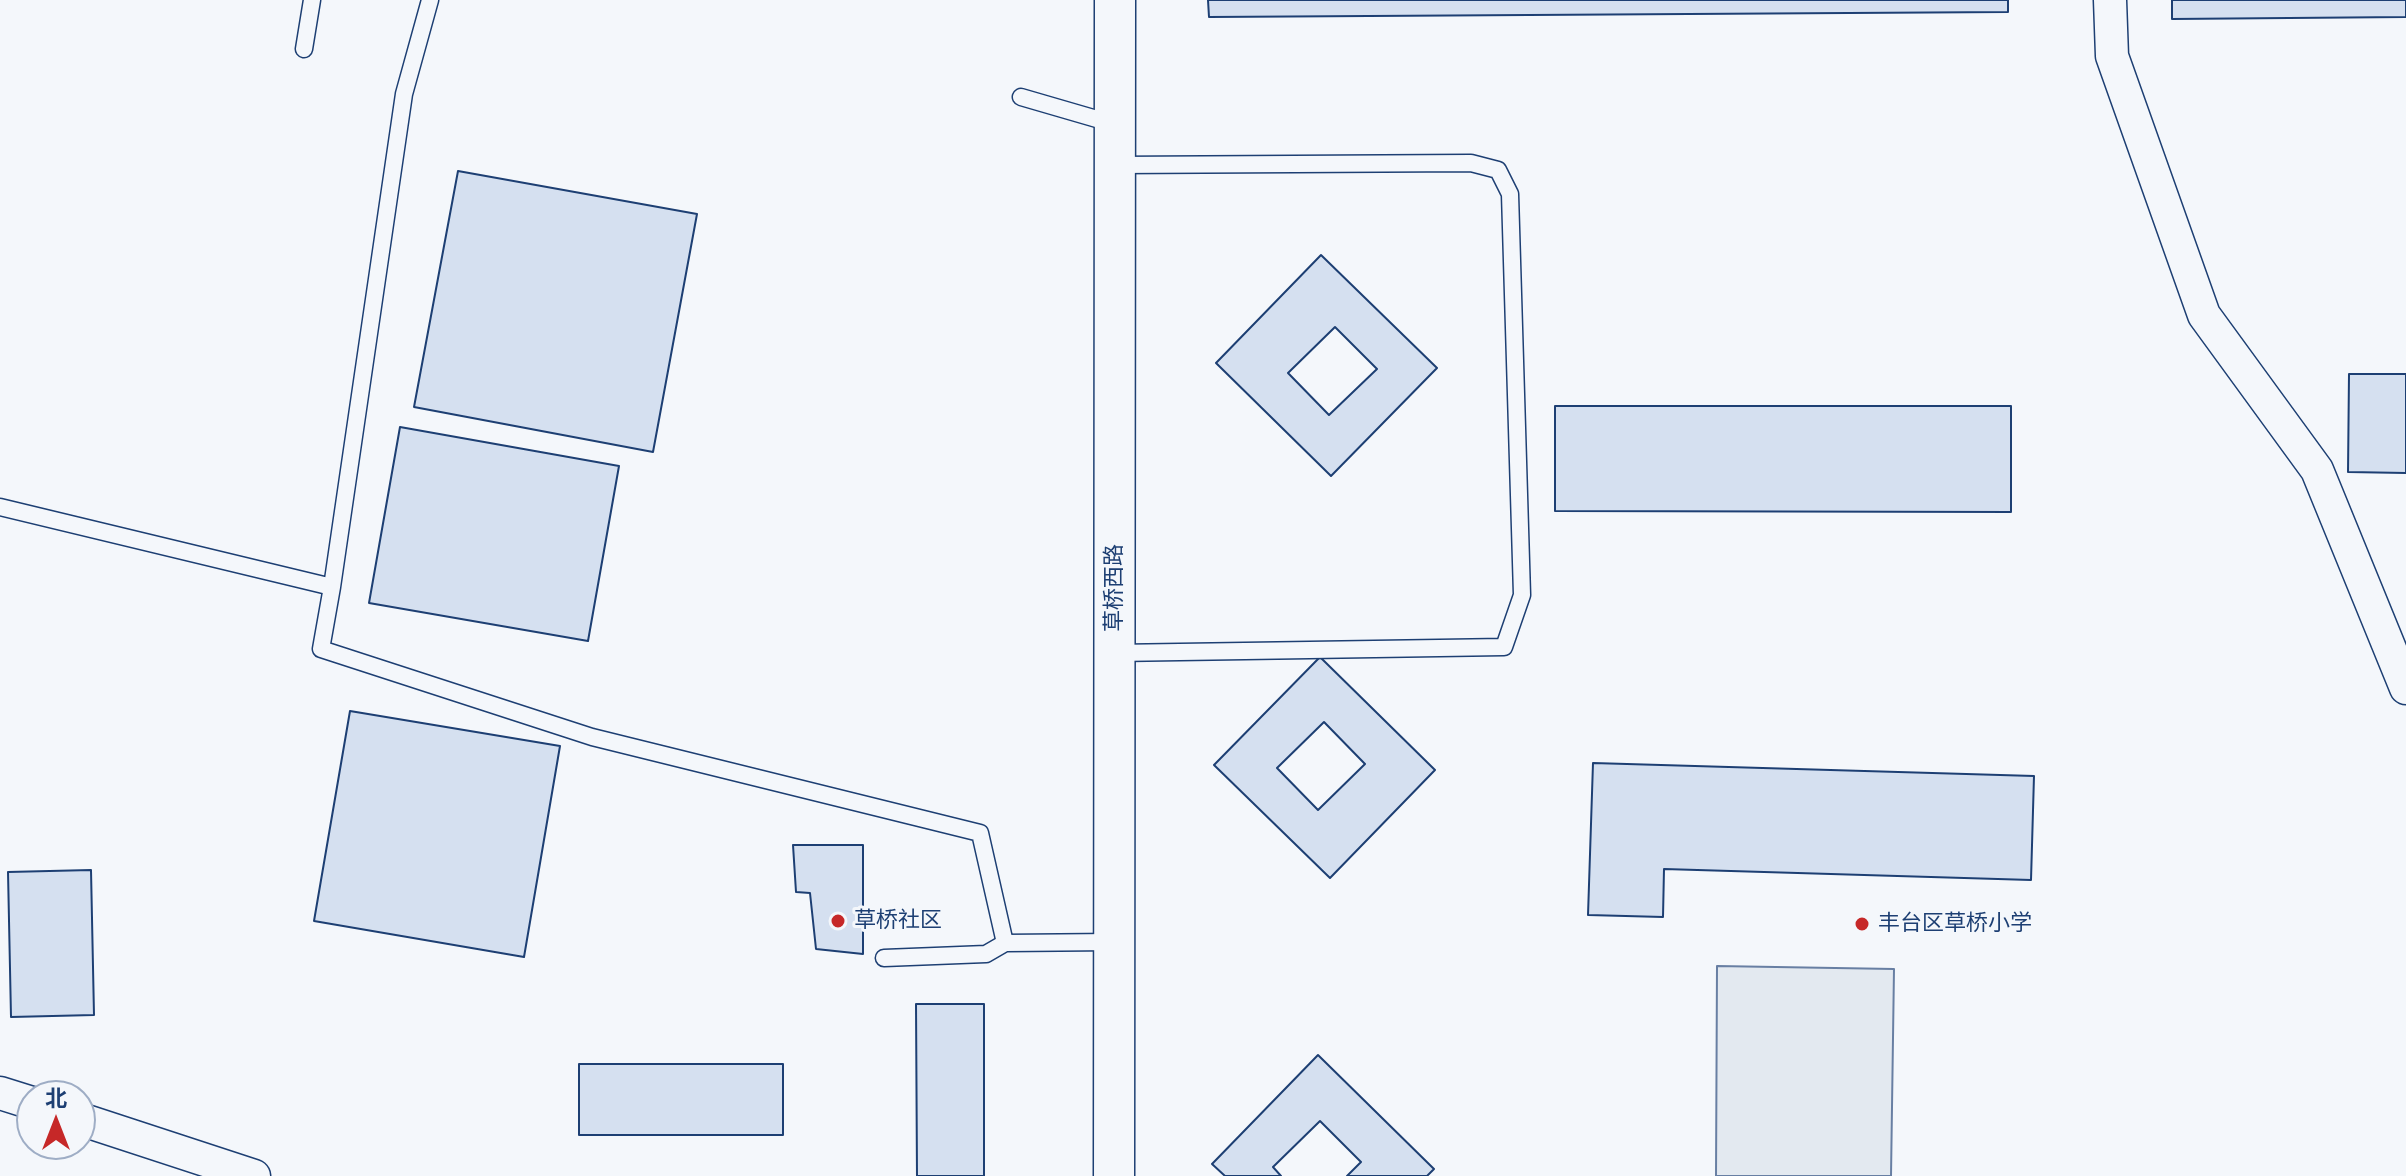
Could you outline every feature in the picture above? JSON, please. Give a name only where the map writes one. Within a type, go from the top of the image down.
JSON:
[{"type":"street","name":"草桥西路","points":[[1114,1176],[1115,0]]},
{"type":"street","points":[[2110,0],[2112,56],[2204,315],[2317,470],[2406,688]]},
{"type":"street","points":[[96,1124],[254,1176]]},
{"type":"lane","points":[[304,49],[312,0]]},
{"type":"lane","points":[[430,0],[404,94],[321,649],[592,737],[980,833],[1005,943]]},
{"type":"lane","points":[[1021,97],[1115,125]]},
{"type":"lane","points":[[1115,165],[1471,163],[1498,170],[1510,194],[1522,595],[1504,647],[1115,653]]},
{"type":"lane","points":[[0,507],[332,587]]},
{"type":"lane","points":[[884,958],[986,954],[1005,943],[1115,942]]},
{"type":"shaded area","points":[[1717,966],[1894,969],[1891,1176],[1716,1176]]},
{"type":"building","points":[[1208,0],[2008,0],[2008,12],[1209,17]]},
{"type":"building","points":[[2172,0],[2406,0],[2406,17],[2172,19]]},
{"type":"building","points":[[458,171],[697,214],[653,452],[414,407]]},
{"type":"building","points":[[1321,255],[1437,368],[1331,476],[1216,363]],"holes":[[[1335,327],[1377,369],[1329,415],[1288,373]]]},
{"type":"building","points":[[2349,374],[2406,374],[2406,473],[2348,472]]},
{"type":"building","points":[[1555,406],[2011,406],[2011,512],[1555,511]]},
{"type":"building","points":[[400,427],[619,466],[588,641],[369,603]]},
{"type":"building","points":[[1320,657],[1435,770],[1330,878],[1214,765]],"holes":[[[1324,722],[1365,764],[1318,810],[1277,768]]]},
{"type":"building","points":[[350,711],[560,746],[524,957],[314,921]]},
{"type":"building","points":[[1593,763],[2034,776],[2031,880],[1664,869],[1663,917],[1588,915]]},
{"type":"building","name":"草桥社区","points":[[793,845],[863,845],[863,954],[816,949],[810,893],[796,892]]},
{"type":"building","points":[[91,870],[94,1015],[11,1017],[8,872]]},
{"type":"building","points":[[916,1004],[984,1004],[984,1176],[917,1176]]},
{"type":"building","points":[[1318,1055],[1434,1169],[1427,1176],[1347,1176],[1361,1162],[1320,1121],[1273,1167],[1281,1176],[1225,1176],[1212,1164]]},
{"type":"building","points":[[579,1064],[783,1064],[783,1135],[579,1135]]},
{"type":"place","name":"草桥社区","points":[[838,921]]},
{"type":"place","name":"丰台区草桥小学","points":[[1862,924]]}]
